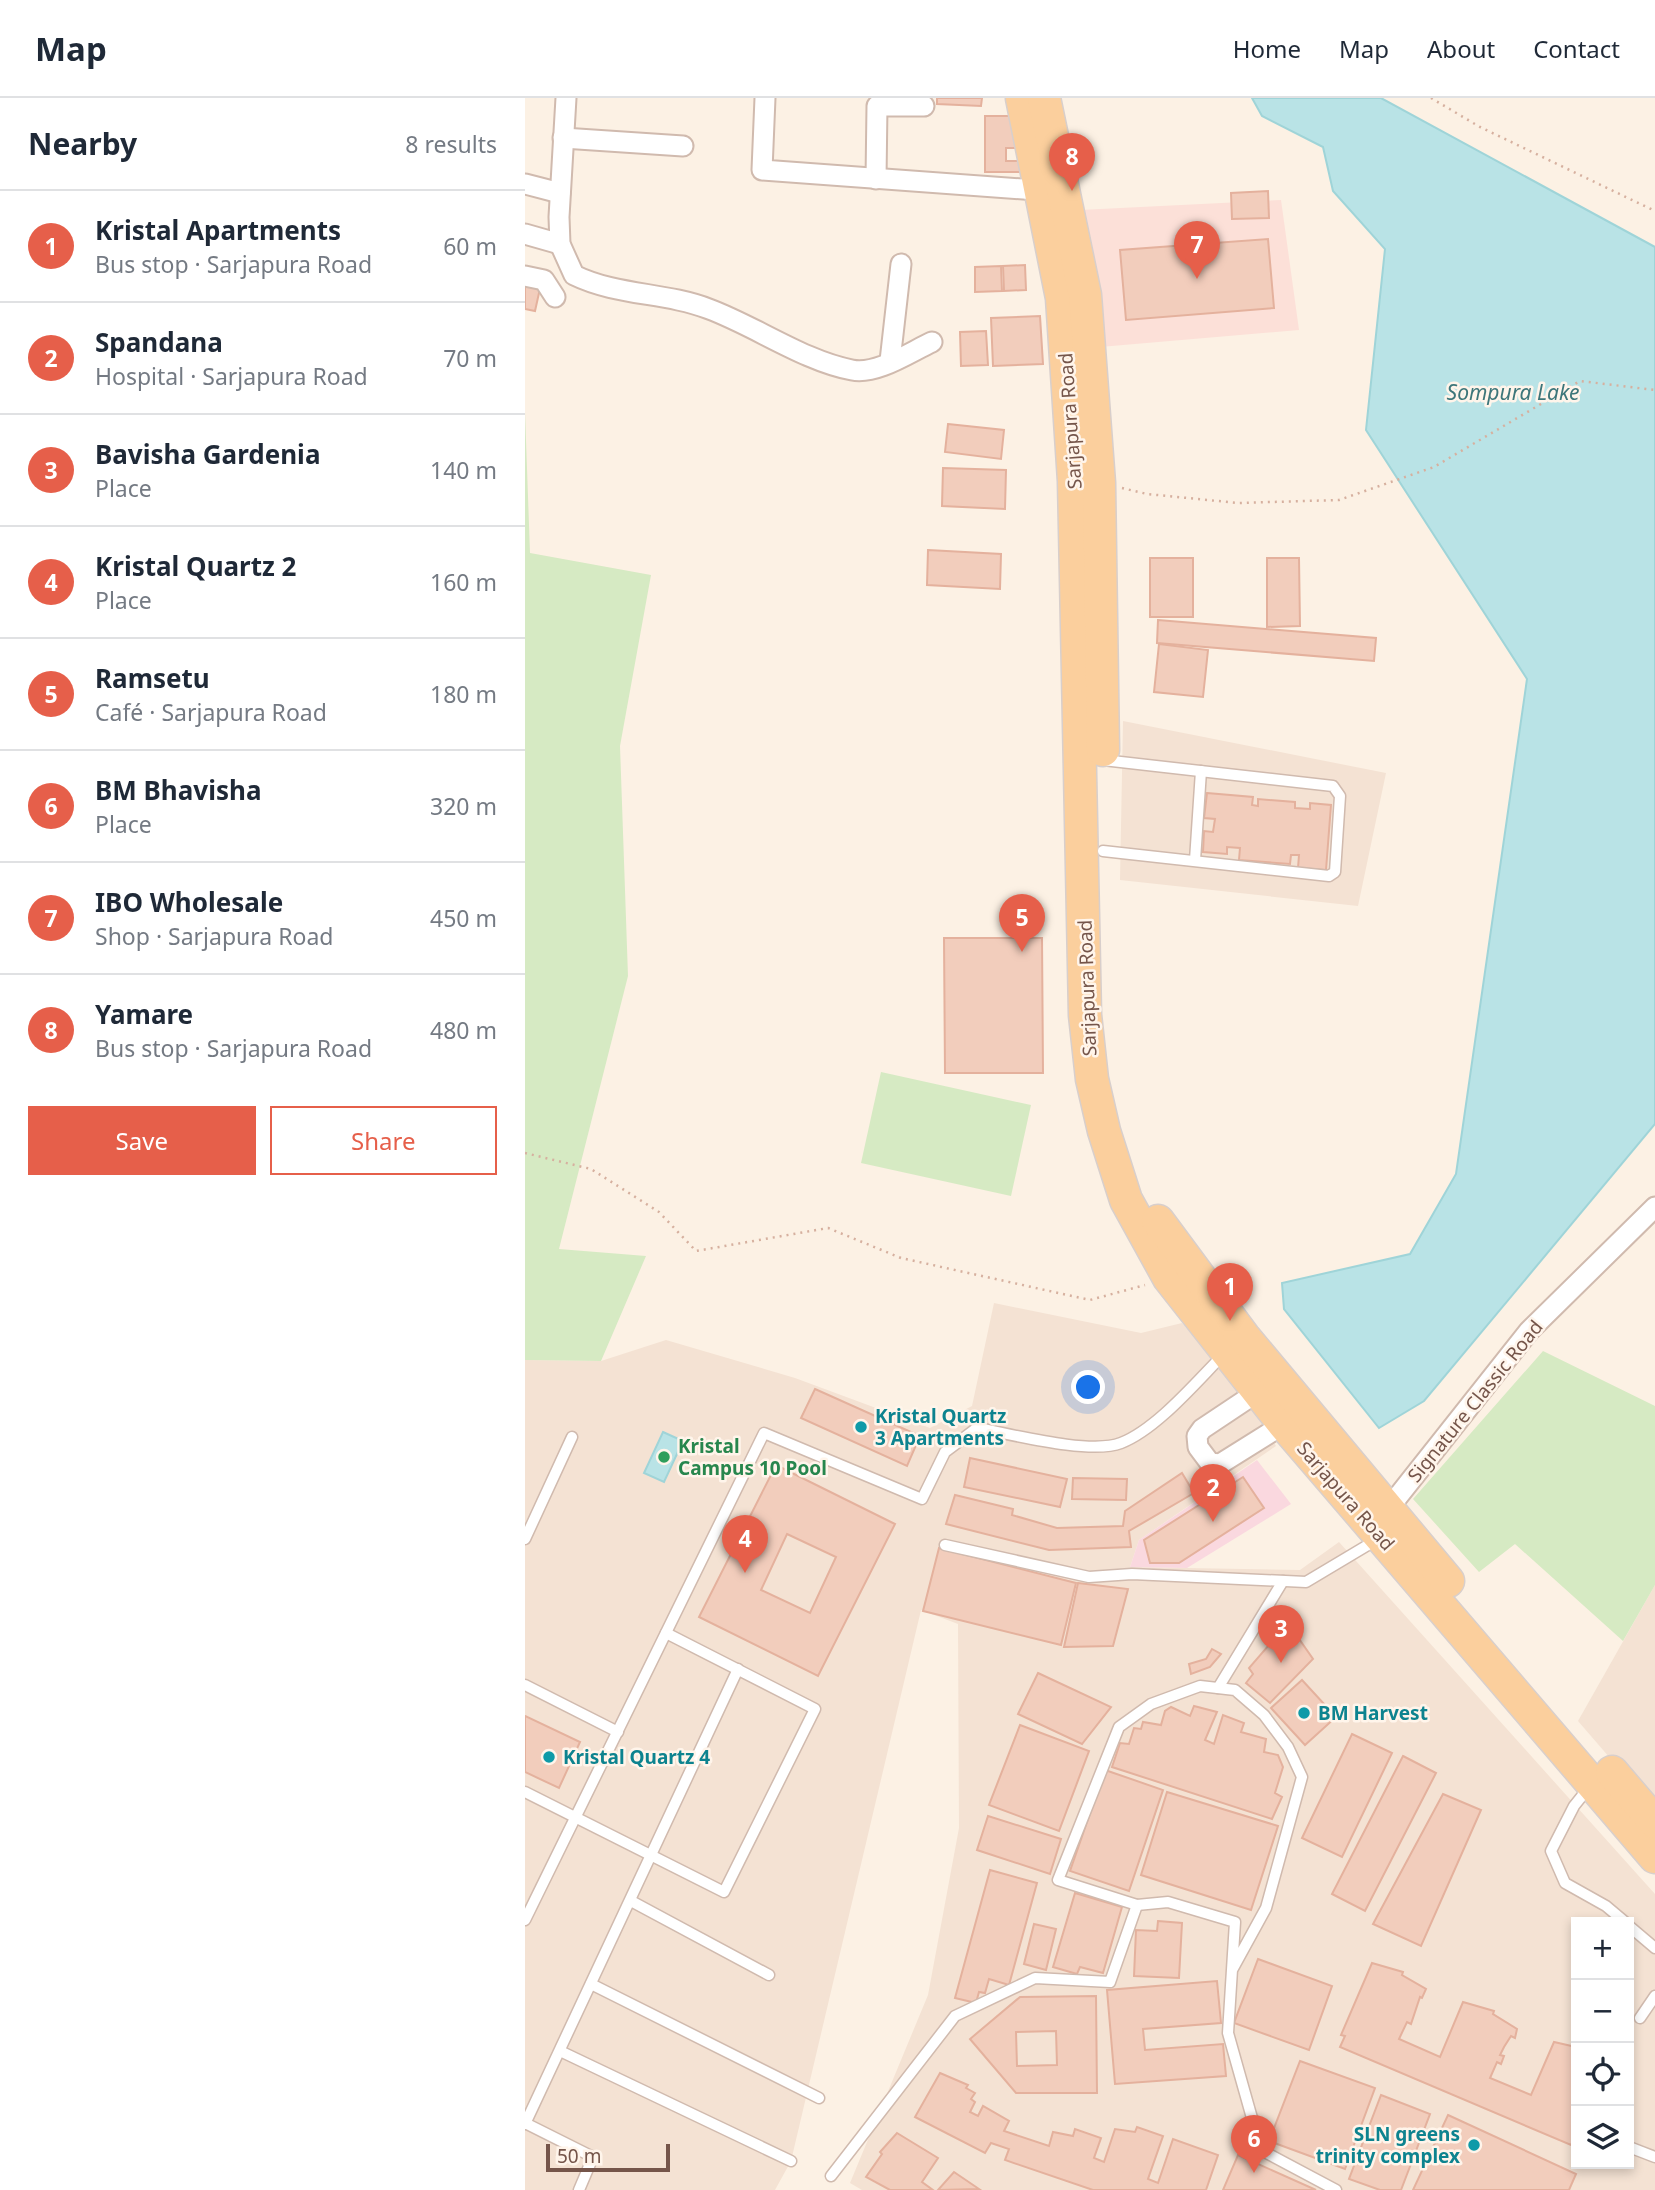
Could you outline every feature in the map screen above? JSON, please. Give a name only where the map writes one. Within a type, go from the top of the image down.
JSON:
[{"type":"main road","name":"Sarjapura Road","points":[[1022,98],[1054,191],[1085,295],[1099,483],[1084,1015],[1092,1079],[1104,1131],[1126,1199],[1169,1278],[1235,1344],[1473,1627],[1593,1783],[1655,1857]]},
{"type":"main road","name":"Sarjapura Road","points":[[1044,98],[1054,191],[1091,693],[1103,760],[1106,1013],[1113,1075],[1125,1130],[1148,1199],[1163,1231],[1235,1344],[1259,1391],[1284,1424],[1385,1523]]},
{"type":"main road","name":"Sarjapura Road","points":[[1473,1627],[1655,1822]]},
{"type":"street","points":[[566,98],[560,192],[560,244],[574,275],[597,287],[707,307],[781,342],[854,371],[890,362],[932,342]]},
{"type":"street","points":[[765,98],[762,170],[1054,191]]},
{"type":"street","points":[[876,179],[877,106],[924,106]]},
{"type":"street","points":[[563,138],[683,146]]},
{"type":"street","points":[[525,184],[560,192]]},
{"type":"street","points":[[525,234],[560,244]]},
{"type":"street","points":[[890,362],[901,264]]},
{"type":"street","points":[[525,276],[544,280],[555,297]]},
{"type":"street","name":"Signature Classic Road","points":[[1385,1523],[1529,1331],[1655,1208]]},
{"type":"street","points":[[1259,1391],[1202,1429],[1197,1436],[1198,1447],[1210,1463],[1220,1464],[1284,1424]]},
{"type":"lane","points":[[1103,760],[1333,786],[1340,796],[1335,872],[1329,876],[1103,850]]},
{"type":"lane","points":[[1195,860],[1201,771]]},
{"type":"lane","points":[[525,1920],[764,1433],[922,1499],[945,1452],[977,1428],[1077,1446],[1121,1443],[1168,1411],[1235,1344]]},
{"type":"lane","points":[[525,1539],[572,1437]]},
{"type":"lane","points":[[945,1545],[1089,1577],[1132,1574],[1306,1582],[1385,1523]]},
{"type":"lane","points":[[1219,1688],[1283,1581]]},
{"type":"lane","points":[[525,1792],[724,1892],[815,1710],[666,1633]]},
{"type":"lane","points":[[579,2190],[593,2157],[525,2123],[738,1669]]},
{"type":"lane","points":[[525,1685],[618,1731]]},
{"type":"lane","points":[[1232,1970],[1266,1908],[1302,1777],[1288,1747],[1264,1715],[1235,1690],[1200,1686],[1151,1704],[1119,1727],[1058,1880],[1137,1905],[1168,1902],[1235,1922],[1228,2033],[1261,2150],[1336,2190]]},
{"type":"lane","points":[[1593,1783],[1574,1806],[1551,1852],[1565,1883],[1606,1906],[1619,1917]]},
{"type":"lane","points":[[631,1901],[769,1975]]},
{"type":"lane","points":[[831,2176],[955,2016],[1035,1978],[1110,1982],[1137,1905]]},
{"type":"lane","points":[[1634,1930],[1655,1948]]},
{"type":"lane","points":[[591,1984],[819,2098]]},
{"type":"lane","points":[[1640,2018],[1655,1996]]},
{"type":"lane","points":[[560,2051],[791,2161]]},
{"type":"lane","points":[[1634,2149],[1655,2157]]},
{"type":"path","points":[[1431,98],[1480,127],[1655,211]]},
{"type":"path","points":[[1099,483],[1147,494],[1238,503],[1339,500],[1434,467],[1580,381],[1655,390]]},
{"type":"path","points":[[525,1153],[591,1169],[659,1212],[697,1251],[828,1228],[901,1258],[1090,1300],[1169,1278]]},
{"type":"shaded area","points":[[1281,200],[1299,330],[1100,347],[1080,210]]},
{"type":"shaded area","points":[[1123,721],[1386,773],[1358,906],[1120,880]]},
{"type":"shaded area","points":[[994,1303],[1141,1333],[1182,1323],[1238,1387],[1276,1446],[1139,1540],[1130,1567],[1300,1570],[1339,1542],[1655,1894],[1655,2190],[862,2190],[850,2183],[928,1995],[959,1828],[958,1624],[921,1610],[791,2161],[775,2190],[525,2190],[525,1360],[601,1361],[666,1340],[795,1378],[930,1428],[972,1406]]},
{"type":"shaded area","points":[[1257,1460],[1291,1504],[1187,1568],[1130,1567],[1139,1540]]},
{"type":"shaded area","points":[[1655,1585],[1655,1810],[1578,1721]]},
{"type":"green space","points":[[525,412],[530,553],[651,575],[620,746],[628,976],[559,1249],[646,1256],[601,1361],[525,1360]]},
{"type":"green space","points":[[881,1072],[1031,1105],[1011,1196],[861,1163]]},
{"type":"green space","points":[[1543,1351],[1655,1406],[1655,1585],[1623,1641],[1515,1544],[1479,1572],[1413,1499]]},
{"type":"water","name":"Sompura Lake","points":[[1252,98],[1381,98],[1655,247],[1655,1124],[1424,1401],[1379,1428],[1284,1309],[1282,1283],[1410,1254],[1456,1174],[1527,679],[1366,430],[1385,249],[1333,191],[1323,147],[1262,116]]},
{"type":"water","name":"Kristal Campus 10 Pool","points":[[663,1432],[683,1441],[664,1482],[644,1473]]},
{"type":"building","points":[[937,98],[982,98],[981,106],[937,104]]},
{"type":"building","points":[[985,116],[1016,116],[1016,148],[1006,148],[1006,161],[1025,161],[1025,172],[985,172]]},
{"type":"building","points":[[1268,191],[1269,218],[1232,219],[1231,193]]},
{"type":"building","points":[[1268,239],[1274,308],[1126,320],[1120,250]]},
{"type":"building","points":[[1025,265],[1026,290],[1004,291],[1003,266]]},
{"type":"building","points":[[1001,266],[1002,291],[975,292],[975,267]]},
{"type":"building","points":[[525,280],[541,284],[535,311],[525,309]]},
{"type":"building","points":[[1040,316],[1043,364],[993,366],[991,318]]},
{"type":"building","points":[[986,331],[988,365],[961,366],[960,332]]},
{"type":"building","points":[[948,424],[1004,430],[1001,459],[945,452]]},
{"type":"building","points":[[943,468],[1006,470],[1005,509],[942,506]]},
{"type":"building","points":[[928,550],[1001,554],[1000,589],[927,585]]},
{"type":"building","points":[[1150,558],[1193,558],[1193,617],[1150,617]]},
{"type":"building","points":[[1267,558],[1299,558],[1300,626],[1267,627]]},
{"type":"building","points":[[1158,620],[1376,638],[1374,661],[1157,643]]},
{"type":"building","points":[[1159,644],[1208,650],[1203,697],[1154,692]]},
{"type":"building","points":[[1207,793],[1253,797],[1252,805],[1258,806],[1258,799],[1295,802],[1295,808],[1310,809],[1310,803],[1331,805],[1326,870],[1298,868],[1299,855],[1291,855],[1290,864],[1239,860],[1240,848],[1227,847],[1227,854],[1203,852],[1204,831],[1213,832],[1215,819],[1204,818]]},
{"type":"building","points":[[944,938],[1042,938],[1043,1073],[945,1073]]},
{"type":"building","name":"Kristal Quartz 3 Apartments","points":[[815,1389],[920,1436],[907,1466],[801,1418]]},
{"type":"building","points":[[970,1458],[1067,1479],[1060,1507],[964,1487]]},
{"type":"building","points":[[776,1465],[895,1524],[818,1676],[699,1617]],"holes":[[[787,1534],[836,1557],[810,1613],[761,1590]]]},
{"type":"building","points":[[1182,1473],[1194,1493],[1129,1531],[1131,1547],[1049,1550],[946,1524],[955,1495],[1013,1509],[1012,1515],[1057,1528],[1123,1526],[1125,1511]]},
{"type":"building","points":[[1243,1477],[1264,1508],[1179,1563],[1150,1563],[1144,1540]]},
{"type":"building","points":[[1073,1478],[1127,1479],[1126,1500],[1072,1499]]},
{"type":"building","points":[[939,1548],[1076,1583],[1061,1645],[923,1611]]},
{"type":"building","points":[[1078,1583],[1128,1589],[1113,1646],[1064,1647]]},
{"type":"building","points":[[1288,1623],[1313,1659],[1270,1703],[1246,1683],[1253,1674],[1249,1668]]},
{"type":"building","points":[[1212,1649],[1221,1654],[1210,1667],[1191,1674],[1189,1664],[1206,1659]]},
{"type":"building","points":[[1038,1673],[1111,1707],[1082,1744],[1018,1714]]},
{"type":"building","name":"BM Harvest","points":[[1302,1680],[1336,1717],[1305,1745],[1271,1708]]},
{"type":"building","points":[[1194,1706],[1217,1712],[1205,1740],[1214,1744],[1223,1715],[1244,1723],[1241,1732],[1266,1739],[1264,1752],[1278,1755],[1283,1767],[1275,1793],[1282,1797],[1272,1819],[1112,1767],[1120,1743],[1129,1744],[1134,1728],[1141,1729],[1143,1722],[1161,1725],[1165,1711],[1171,1707],[1190,1716]]},
{"type":"building","name":"Kristal Quartz 4","points":[[525,1716],[580,1742],[559,1788],[525,1772]]},
{"type":"building","points":[[1020,1725],[1089,1751],[1059,1831],[989,1805]]},
{"type":"building","points":[[1352,1734],[1392,1753],[1342,1857],[1302,1838]]},
{"type":"building","points":[[1403,1756],[1436,1773],[1365,1911],[1332,1894]]},
{"type":"building","points":[[1105,1770],[1163,1790],[1129,1891],[1070,1871]]},
{"type":"building","points":[[1167,1792],[1278,1826],[1251,1910],[1141,1875]]},
{"type":"building","points":[[1443,1794],[1481,1810],[1421,1946],[1373,1924]]},
{"type":"building","points":[[988,1816],[1061,1839],[1050,1874],[977,1850]]},
{"type":"building","points":[[990,1870],[1037,1883],[1009,1985],[989,1979],[985,1993],[979,1992],[976,2003],[955,1998]]},
{"type":"building","points":[[1075,1893],[1122,1907],[1103,1973],[1080,1967],[1077,1974],[1053,1967]]},
{"type":"building","points":[[1158,1921],[1182,1923],[1179,1978],[1134,1976],[1136,1930],[1157,1931]]},
{"type":"building","points":[[1034,1924],[1056,1929],[1046,1970],[1024,1964]]},
{"type":"building","points":[[1258,1959],[1332,1986],[1309,2050],[1234,2023]]},
{"type":"building","points":[[1372,1963],[1403,1972],[1402,1975],[1426,1989],[1422,1998],[1420,1997],[1411,2024],[1407,2022],[1399,2039],[1440,2057],[1463,2002],[1494,2011],[1493,2014],[1517,2029],[1515,2038],[1511,2036],[1500,2055],[1504,2056],[1501,2064],[1497,2062],[1490,2078],[1531,2095],[1554,2042],[1571,2046],[1571,2145],[1340,2047],[1345,2036],[1341,2035]]},
{"type":"building","points":[[1217,1981],[1221,2023],[1143,2029],[1145,2050],[1223,2044],[1226,2076],[1115,2084],[1107,1990]]},
{"type":"building","points":[[1096,1996],[1097,2093],[1016,2093],[970,2039],[1020,1997]],"holes":[[[1056,2031],[1057,2065],[1017,2066],[1016,2032]]]},
{"type":"building","points":[[1300,2061],[1375,2088],[1345,2169],[1269,2141]]},
{"type":"building","points":[[940,2073],[968,2085],[966,2088],[975,2093],[971,2099],[975,2102],[970,2112],[978,2116],[983,2106],[1009,2121],[1004,2131],[1049,2146],[1053,2132],[1073,2136],[1075,2129],[1101,2138],[1094,2158],[1104,2162],[1115,2129],[1135,2132],[1137,2127],[1163,2136],[1148,2179],[1158,2183],[1173,2139],[1218,2155],[1206,2190],[1093,2190],[1005,2160],[1009,2149],[991,2143],[985,2153],[915,2117]]},
{"type":"building","points":[[1381,2095],[1430,2114],[1401,2190],[1380,2190],[1349,2179]]},
{"type":"building","name":"SLN greens trinity complex","points":[[1448,2115],[1576,2174],[1569,2190],[1413,2190]]},
{"type":"building","points":[[897,2133],[938,2158],[922,2182],[933,2190],[890,2190],[866,2177],[882,2154],[880,2152]]},
{"type":"building","points":[[1238,2155],[1316,2190],[1223,2190]]},
{"type":"building","points":[[954,2172],[979,2189],[938,2190]]},
{"type":"place","name":"Yamare","points":[[1072,191]]},
{"type":"place","name":"IBO Wholesale","points":[[1197,279]]},
{"type":"place","name":"Ramsetu","points":[[1022,952]]},
{"type":"place","name":"Kristal Apartments","points":[[1230,1321]]},
{"type":"place","name":"Kristal Quartz 3 Apartments","points":[[861,1427]]},
{"type":"place","name":"Kristal Campus 10 Pool","points":[[664,1457]]},
{"type":"place","name":"Spandana","points":[[1213,1522]]},
{"type":"place","name":"Kristal Quartz 2","points":[[745,1573]]},
{"type":"place","name":"Bavisha Gardenia","points":[[1281,1663]]},
{"type":"place","name":"BM Harvest","points":[[1304,1713]]},
{"type":"place","name":"Kristal Quartz 4","points":[[549,1757]]},
{"type":"place","name":"SLN greens trinity complex","points":[[1474,2145]]},
{"type":"place","name":"BM Bhavisha","points":[[1254,2173]]}]
